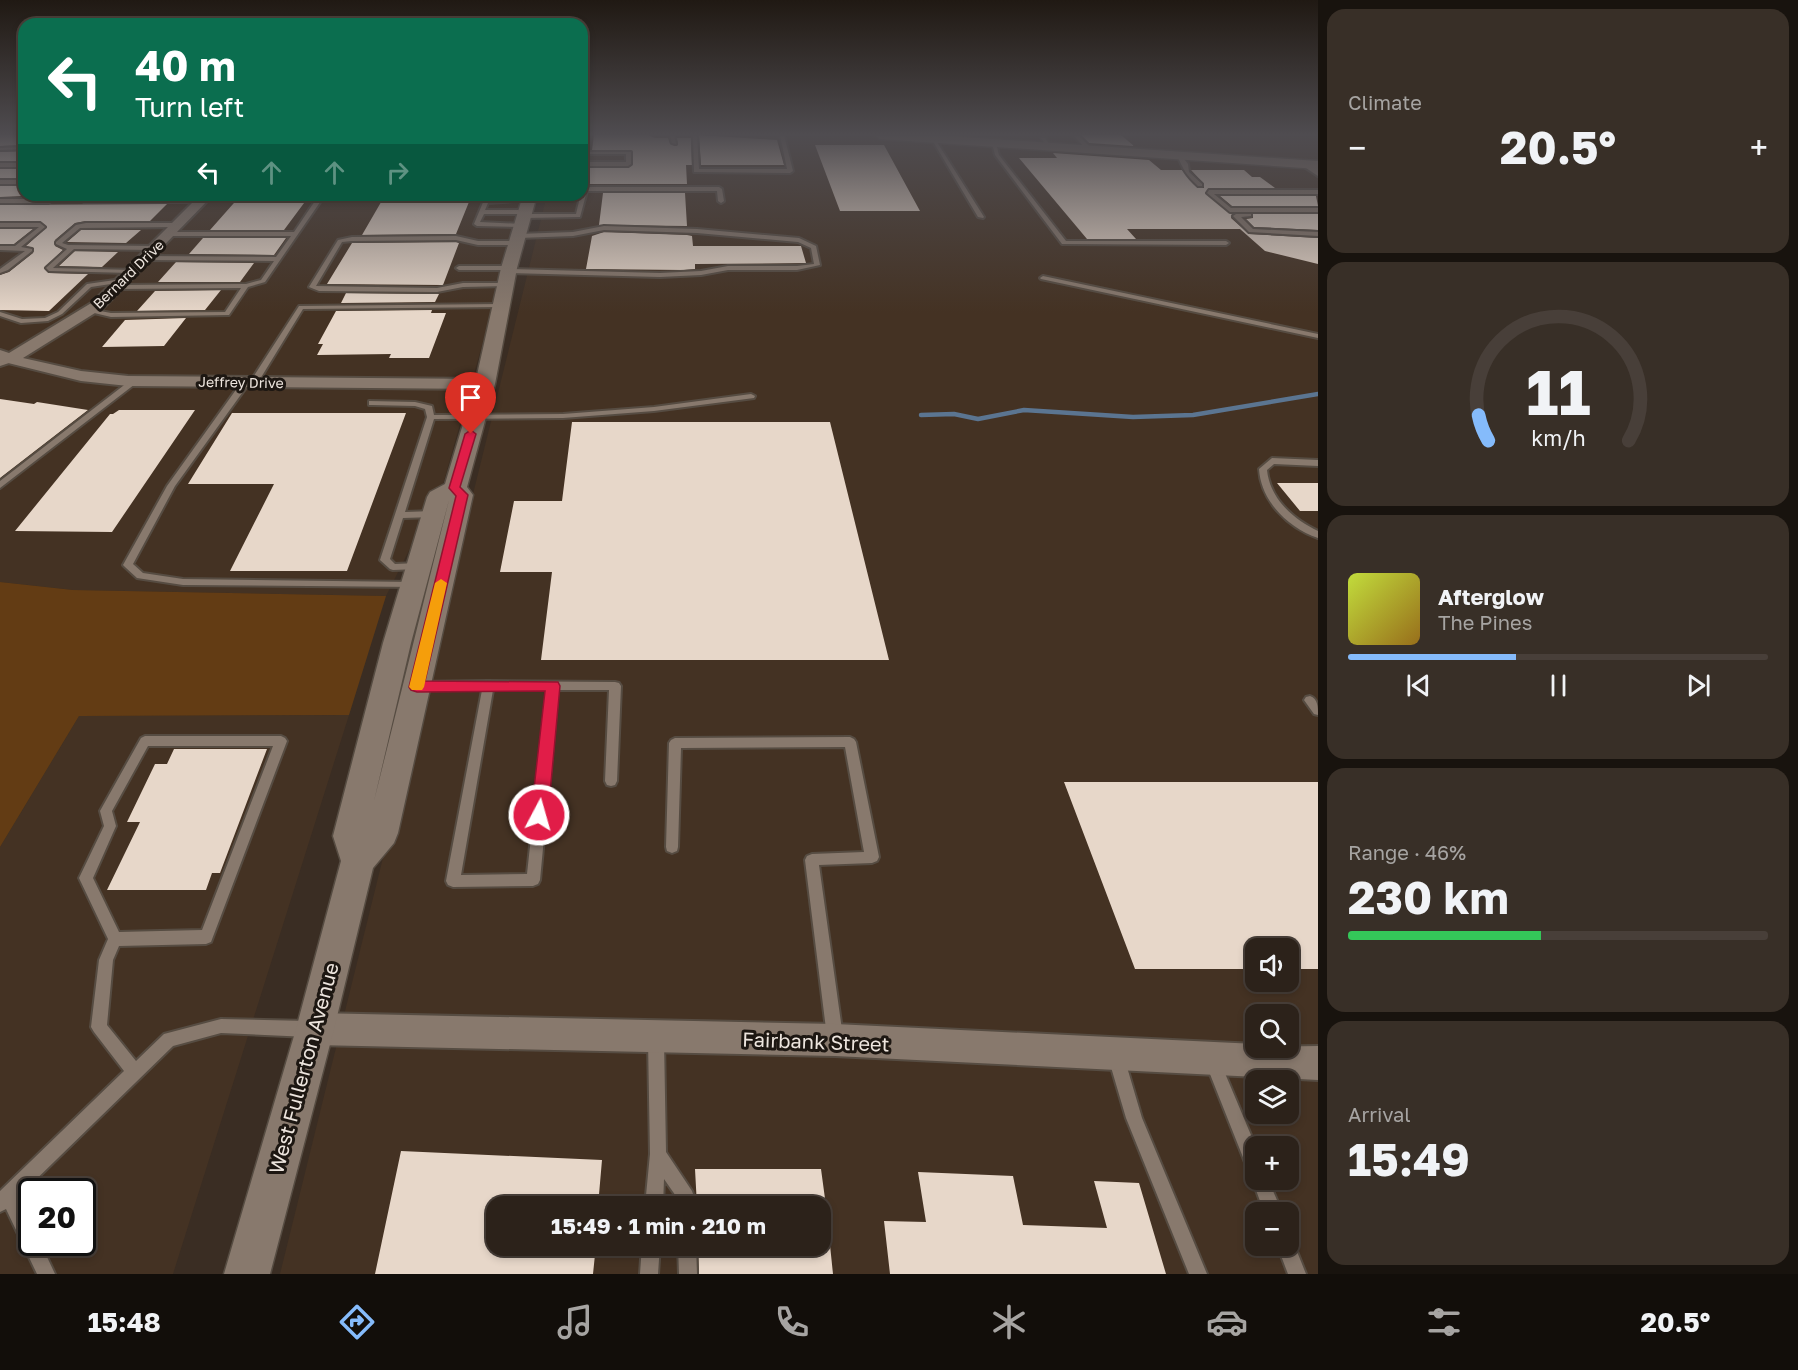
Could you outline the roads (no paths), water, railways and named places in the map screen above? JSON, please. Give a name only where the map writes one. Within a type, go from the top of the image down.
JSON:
[{"type":"street","name":"Bernard Drive","points":[[3,360],[89,311],[202,201]]},
{"type":"street","name":"West Fullerton Avenue","points":[[358,861],[349,836],[416,576],[438,497],[454,488],[476,416],[508,275],[524,218]]},
{"type":"street","name":"Jeffrey Drive","points":[[3,360],[81,376],[135,381],[485,384]]},
{"type":"street","name":"West Fullerton Avenue","points":[[247,1274],[315,1029],[358,861],[382,833],[462,495],[454,488]]},
{"type":"street","name":"Fairbank Street","points":[[315,1029],[835,1040],[1318,1063]]},
{"type":"lane","points":[[720,194],[721,201]]},
{"type":"lane","points":[[967,194],[981,217]]},
{"type":"lane","points":[[1027,194],[1064,243],[1226,243]]},
{"type":"lane","points":[[1212,194],[1230,210],[1318,210]]},
{"type":"lane","points":[[0,201],[48,201]]},
{"type":"lane","points":[[73,247],[49,268],[123,280],[246,286],[263,281],[318,201]]},
{"type":"lane","points":[[486,201],[477,224],[524,218],[578,216],[582,201]]},
{"type":"lane","points":[[494,201],[524,218]]},
{"type":"lane","points":[[459,268],[508,275],[660,274],[701,273],[728,268],[797,268],[817,265],[814,248],[799,240],[758,235],[604,228],[573,234],[524,218],[482,212]]},
{"type":"lane","points":[[1318,215],[1236,216],[1251,231],[1318,234]]},
{"type":"lane","points":[[508,275],[437,290],[319,290],[312,287],[340,241],[352,238],[456,238],[478,243],[524,218]]},
{"type":"lane","points":[[0,225],[40,225],[42,227],[15,248]]},
{"type":"lane","points":[[155,248],[73,247],[60,246],[58,243],[78,226],[295,234]]},
{"type":"lane","points":[[0,248],[30,250],[6,269],[0,271]]},
{"type":"lane","points":[[144,258],[278,259]]},
{"type":"lane","points":[[1043,278],[1318,336]]},
{"type":"lane","points":[[0,314],[21,321],[46,320],[60,313],[89,285],[123,280]]},
{"type":"lane","points":[[89,311],[111,315],[226,314],[246,286]]},
{"type":"lane","points":[[416,576],[183,582],[140,576],[128,565],[171,486],[250,382],[301,307],[501,306]]},
{"type":"lane","points":[[0,485],[135,381]]},
{"type":"lane","points":[[432,417],[563,416],[752,396]]},
{"type":"lane","points":[[372,403],[415,404],[429,408],[432,417],[385,560],[393,567],[416,576]]},
{"type":"lane","points":[[1318,463],[1272,461],[1263,470],[1262,481],[1279,506],[1301,528],[1318,535]]},
{"type":"lane","points":[[400,514],[434,514]]},
{"type":"lane","points":[[488,685],[453,881],[533,880],[553,686]]},
{"type":"lane","points":[[417,687],[615,686],[611,781]]},
{"type":"lane","points":[[1310,700],[1318,711]]},
{"type":"lane","points":[[115,939],[206,937],[281,741],[144,741],[106,811],[110,826],[86,878],[115,939],[106,960],[99,1027],[134,1071]]},
{"type":"lane","points":[[672,847],[675,743],[850,742],[872,857],[812,860],[835,1040]]},
{"type":"lane","points":[[46,1274],[4,1200],[169,1039],[221,1026],[315,1029]]},
{"type":"lane","points":[[655,1196],[658,1154],[656,1036]]},
{"type":"lane","points":[[1115,1054],[1134,1118],[1198,1274]]},
{"type":"lane","points":[[1212,1058],[1245,1140]]},
{"type":"lane","points":[[658,1154],[685,1196]]},
{"type":"lane","points":[[649,1274],[650,1256]]},
{"type":"lane","points":[[687,1256],[688,1274]]},
{"type":"lane","points":[[1291,1256],[1298,1274]]},
{"type":"waterway","points":[[921,415],[954,414],[978,419],[1024,410],[1133,417],[1193,415],[1318,394]]}]
